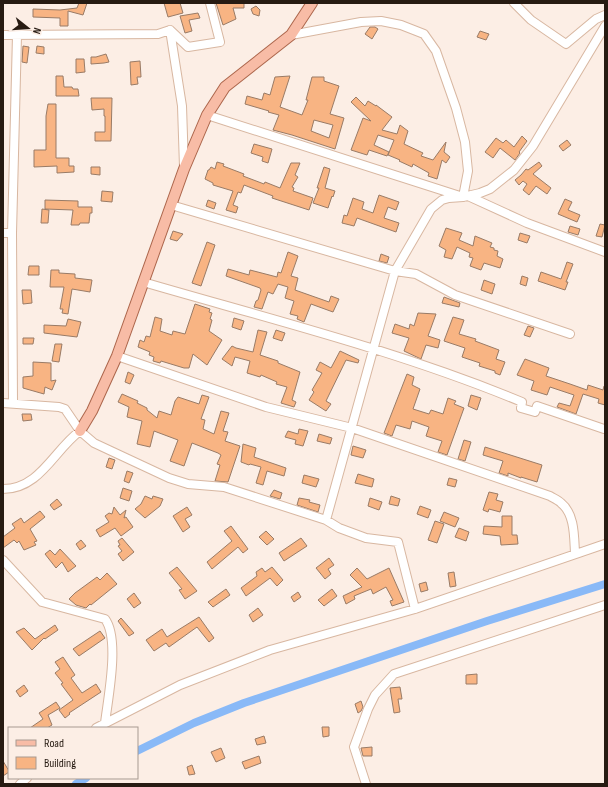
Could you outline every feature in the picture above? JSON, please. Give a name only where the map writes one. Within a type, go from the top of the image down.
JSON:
[{"type":"main road","points":[[80,431],[92,411],[117,356],[184,169],[207,116],[225,87],[291,35],[312,3]]},
{"type":"street","points":[[170,30],[188,47],[220,42],[210,3]]},
{"type":"street","points":[[514,3],[531,20],[566,44],[596,19],[605,15]]},
{"type":"street","points":[[291,35],[361,22],[381,21],[402,26],[424,34],[436,51],[466,142],[468,171],[466,196]]},
{"type":"street","points":[[326,520],[395,271],[430,209],[442,200],[480,193],[490,188],[514,170],[534,146],[605,26]]},
{"type":"street","points":[[3,35],[158,34],[170,30]]},
{"type":"street","points":[[170,30],[182,106],[184,169]]},
{"type":"street","points":[[13,403],[12,233],[17,35]]},
{"type":"street","points":[[207,116],[466,196],[527,223],[605,252]]},
{"type":"street","points":[[171,205],[395,271],[416,274],[454,295],[570,334]]},
{"type":"street","points":[[3,233],[12,233]]},
{"type":"street","points":[[143,282],[374,349],[478,384],[522,402],[521,408],[535,412],[537,406],[604,429]]},
{"type":"street","points":[[117,356],[266,407],[352,428],[550,496],[561,502],[567,510],[573,527],[575,553]]},
{"type":"street","points":[[3,403],[59,407],[64,409],[80,431],[103,448],[178,482],[224,487],[326,520],[339,528],[366,538],[398,542],[415,608]]},
{"type":"street","points":[[3,489],[11,489],[31,481],[41,473],[71,438],[80,431]]},
{"type":"street","points":[[98,727],[180,685],[270,650],[415,608],[605,544]]},
{"type":"street","points":[[3,560],[42,602],[105,619],[109,624],[112,633],[113,654],[105,723]]},
{"type":"street","points":[[366,784],[354,747],[368,709],[375,695],[394,674],[605,605]]},
{"type":"building","points":[[79,3],[87,3],[83,15],[68,11],[68,26],[60,26],[60,18],[33,17],[33,9],[60,10],[77,8]]},
{"type":"building","points":[[164,3],[180,3],[183,13],[168,17]]},
{"type":"building","points":[[216,3],[244,3],[244,8],[233,8],[236,19],[223,25]]},
{"type":"building","points":[[256,6],[260,10],[259,16],[253,14],[251,9]]},
{"type":"building","points":[[198,13],[200,18],[189,20],[192,31],[185,33],[180,16]]},
{"type":"building","points":[[370,27],[375,27],[378,29],[372,39],[365,34]]},
{"type":"building","points":[[480,31],[489,34],[486,40],[477,37]]},
{"type":"building","points":[[23,46],[29,47],[27,63],[22,62]]},
{"type":"building","points":[[37,46],[44,47],[44,54],[36,53]]},
{"type":"building","points":[[106,54],[109,62],[91,64],[91,57]]},
{"type":"building","points":[[76,59],[84,59],[85,72],[76,73]]},
{"type":"building","points":[[140,61],[141,77],[137,77],[138,84],[131,85],[130,62]]},
{"type":"building","points":[[56,76],[63,76],[64,87],[78,89],[79,96],[56,96]]},
{"type":"building","points":[[290,76],[280,107],[302,115],[308,100],[306,100],[312,77],[324,77],[324,81],[339,86],[330,114],[344,118],[335,149],[273,130],[279,115],[245,104],[247,96],[262,100],[264,93],[270,95],[275,77]],"holes":[[[314,120],[333,125],[329,138],[311,131]]]},
{"type":"building","points":[[356,97],[365,106],[368,101],[392,117],[382,130],[397,134],[400,125],[408,131],[404,144],[423,153],[421,156],[433,160],[446,142],[444,152],[450,157],[446,163],[442,160],[437,179],[428,176],[429,173],[413,164],[412,167],[388,155],[394,140],[378,135],[374,145],[389,152],[387,156],[369,150],[367,155],[351,150],[363,118],[371,121],[351,102]]},
{"type":"building","points":[[91,98],[112,98],[111,141],[95,141],[95,132],[105,132],[105,116],[104,109],[92,110]]},
{"type":"building","points":[[48,104],[56,104],[56,158],[69,158],[69,166],[74,166],[74,172],[57,173],[57,166],[34,167],[34,150],[46,150],[46,116]]},
{"type":"building","points":[[522,136],[527,141],[515,160],[500,148],[493,158],[485,152],[496,138],[503,143],[506,140],[514,147]]},
{"type":"building","points":[[567,140],[571,145],[563,151],[559,146]]},
{"type":"building","points":[[254,144],[272,149],[268,163],[262,161],[263,157],[251,153]]},
{"type":"building","points":[[217,162],[224,164],[223,166],[244,174],[243,176],[280,188],[291,163],[300,163],[295,175],[298,177],[292,187],[294,188],[293,191],[313,198],[309,210],[272,198],[273,196],[244,185],[241,193],[238,192],[233,205],[238,207],[236,213],[226,210],[233,191],[213,185],[213,183],[205,179],[208,170],[211,167],[215,169]]},
{"type":"building","points":[[539,162],[542,166],[533,174],[551,188],[547,194],[536,186],[529,195],[523,190],[527,184],[523,181],[519,185],[515,180],[526,169],[528,170]]},
{"type":"building","points":[[91,167],[100,167],[100,175],[91,174]]},
{"type":"building","points":[[324,167],[330,169],[325,188],[335,191],[328,208],[313,203],[319,188],[317,188]]},
{"type":"building","points":[[102,191],[113,192],[112,202],[101,201]]},
{"type":"building","points":[[379,195],[399,202],[396,210],[388,207],[384,218],[399,223],[396,232],[357,218],[354,226],[342,223],[344,215],[347,216],[353,198],[364,202],[362,209],[373,213]]},
{"type":"building","points":[[565,199],[572,202],[568,210],[580,215],[577,222],[558,214]]},
{"type":"building","points":[[45,200],[78,201],[78,207],[92,207],[89,223],[71,225],[73,210],[45,209]]},
{"type":"building","points":[[208,200],[216,203],[214,209],[206,206]]},
{"type":"building","points":[[42,209],[49,210],[48,223],[41,223]]},
{"type":"building","points":[[600,224],[605,225],[602,237],[596,236]]},
{"type":"building","points":[[570,226],[580,229],[578,235],[568,232]]},
{"type":"building","points":[[446,228],[462,233],[459,240],[473,246],[475,236],[492,243],[490,247],[498,251],[497,256],[503,259],[500,268],[484,263],[481,270],[470,266],[473,258],[469,257],[470,253],[457,247],[452,259],[444,257],[446,250],[439,246]]},
{"type":"building","points":[[173,231],[183,234],[177,241],[170,239]]},
{"type":"building","points":[[520,233],[530,236],[527,243],[518,240]]},
{"type":"building","points":[[207,242],[215,245],[201,286],[192,283]]},
{"type":"building","points":[[288,252],[298,256],[291,276],[298,278],[295,290],[329,302],[331,296],[339,299],[333,312],[311,304],[304,322],[297,319],[298,316],[290,314],[294,301],[285,298],[288,287],[278,284],[273,294],[268,292],[262,309],[254,307],[256,301],[258,300],[261,290],[260,288],[226,276],[228,269],[249,275],[250,270],[277,277],[278,272],[281,273]]},
{"type":"building","points":[[381,254],[389,257],[387,263],[379,261]]},
{"type":"building","points":[[567,262],[573,264],[566,282],[568,282],[565,290],[538,281],[541,272],[561,279]]},
{"type":"building","points":[[29,266],[39,266],[39,275],[28,275]]},
{"type":"building","points":[[51,270],[59,270],[59,273],[75,274],[75,278],[92,280],[90,292],[72,289],[68,314],[62,313],[63,309],[60,309],[64,287],[50,287]]},
{"type":"building","points":[[522,276],[528,278],[526,286],[520,284]]},
{"type":"building","points":[[484,280],[495,284],[492,294],[481,290]]},
{"type":"building","points":[[22,290],[31,290],[32,303],[23,304]]},
{"type":"building","points":[[444,297],[460,303],[459,307],[442,303]]},
{"type":"building","points":[[195,304],[210,309],[209,312],[212,313],[210,319],[212,320],[209,331],[222,340],[207,365],[193,354],[189,368],[184,368],[161,361],[160,363],[153,361],[154,357],[149,355],[150,352],[138,347],[140,340],[144,342],[146,336],[150,337],[155,317],[162,319],[160,331],[172,335],[173,331],[185,334]]},
{"type":"building","points":[[418,313],[436,314],[428,336],[440,340],[438,348],[426,345],[421,359],[404,351],[409,338],[392,333],[395,324],[409,329],[410,324],[414,326]]},
{"type":"building","points":[[453,317],[464,320],[459,334],[476,339],[475,341],[499,350],[496,359],[505,362],[500,375],[495,373],[495,371],[479,366],[480,363],[462,357],[465,348],[444,341]]},
{"type":"building","points":[[234,318],[244,321],[241,330],[232,327]]},
{"type":"building","points":[[68,319],[81,322],[77,337],[44,333],[44,325],[66,326]]},
{"type":"building","points":[[528,326],[534,328],[530,337],[524,335]]},
{"type":"building","points":[[258,330],[267,332],[260,355],[278,361],[278,363],[300,372],[292,400],[296,402],[294,407],[281,403],[287,387],[276,384],[277,382],[261,375],[260,377],[247,373],[250,361],[235,357],[232,366],[222,359],[232,346],[253,352]]},
{"type":"building","points":[[276,330],[285,333],[282,341],[273,338]]},
{"type":"building","points":[[23,338],[34,338],[33,344],[23,344]]},
{"type":"building","points":[[55,344],[62,344],[59,362],[52,361]]},
{"type":"building","points":[[340,351],[359,360],[358,363],[346,360],[326,401],[331,404],[326,411],[309,400],[314,392],[312,390],[322,373],[316,370],[320,362],[331,368]]},
{"type":"building","points":[[525,359],[549,368],[546,376],[587,390],[588,385],[603,390],[605,386],[605,405],[598,403],[599,399],[583,394],[576,414],[557,407],[559,403],[570,406],[574,395],[550,387],[547,395],[531,390],[534,381],[517,375]]},
{"type":"building","points":[[33,362],[51,363],[51,381],[56,380],[52,390],[45,387],[44,394],[23,388],[23,377],[33,376]]},
{"type":"building","points":[[128,372],[134,375],[130,384],[125,382]]},
{"type":"building","points":[[407,374],[414,377],[412,385],[420,389],[413,409],[429,414],[431,410],[443,414],[448,398],[456,401],[454,404],[464,408],[447,455],[438,452],[442,441],[426,436],[429,427],[412,421],[410,429],[396,425],[392,436],[384,433]]},
{"type":"building","points":[[122,394],[138,401],[137,403],[147,408],[147,410],[157,418],[159,411],[171,415],[175,401],[178,397],[199,404],[202,395],[209,397],[201,419],[205,420],[203,429],[214,434],[221,411],[229,413],[223,431],[228,432],[225,441],[240,446],[228,482],[215,481],[220,465],[217,464],[221,455],[218,453],[192,443],[184,466],[170,461],[178,440],[154,431],[150,447],[137,444],[142,421],[127,417],[129,407],[118,402]]},
{"type":"building","points":[[471,395],[481,398],[477,410],[468,406]]},
{"type":"building","points":[[22,414],[31,414],[32,420],[23,421]]},
{"type":"building","points":[[299,429],[308,431],[303,446],[295,444],[296,440],[285,437],[288,431],[298,434]]},
{"type":"building","points":[[319,434],[332,438],[330,444],[317,441]]},
{"type":"building","points":[[464,440],[471,442],[465,461],[458,459]]},
{"type":"building","points":[[243,444],[256,448],[254,457],[286,468],[284,476],[267,471],[263,485],[256,483],[261,467],[241,462]]},
{"type":"building","points":[[353,446],[366,450],[363,458],[351,455]]},
{"type":"building","points":[[485,447],[542,465],[537,482],[508,473],[508,476],[499,473],[503,461],[483,455]]},
{"type":"building","points":[[109,458],[115,460],[112,469],[106,467]]},
{"type":"building","points":[[127,471],[133,473],[129,483],[124,481]]},
{"type":"building","points":[[358,474],[374,479],[372,487],[355,483]]},
{"type":"building","points":[[304,475],[319,479],[316,487],[302,483]]},
{"type":"building","points":[[449,478],[457,480],[455,487],[447,485]]},
{"type":"building","points":[[123,488],[132,491],[129,501],[120,498]]},
{"type":"building","points":[[274,490],[282,493],[280,499],[270,496]]},
{"type":"building","points":[[489,492],[498,494],[496,500],[503,502],[500,512],[489,509],[488,512],[483,510]]},
{"type":"building","points":[[145,496],[152,499],[153,496],[163,499],[160,506],[145,518],[135,509],[141,504]]},
{"type":"building","points":[[391,496],[400,499],[398,506],[389,504]]},
{"type":"building","points":[[299,498],[310,500],[309,502],[320,505],[318,512],[297,505]]},
{"type":"building","points":[[370,498],[382,502],[379,510],[368,506]]},
{"type":"building","points":[[57,499],[62,505],[54,510],[50,505]]},
{"type":"building","points":[[420,506],[431,510],[428,518],[417,514]]},
{"type":"building","points":[[114,507],[120,515],[126,510],[124,518],[126,517],[133,527],[121,536],[115,528],[100,537],[96,530],[109,522],[105,516],[109,513],[112,514]]},
{"type":"building","points":[[187,507],[192,515],[185,519],[190,527],[183,532],[173,516]]},
{"type":"building","points":[[40,511],[45,517],[30,529],[37,541],[34,542],[36,545],[24,550],[19,541],[17,543],[14,540],[3,548],[3,537],[15,528],[12,524],[21,518],[24,523]]},
{"type":"building","points":[[444,512],[459,518],[455,527],[440,521]]},
{"type":"building","points":[[502,516],[512,516],[512,535],[517,535],[518,544],[501,545],[500,536],[483,534],[484,526],[502,527]]},
{"type":"building","points":[[435,521],[444,524],[437,543],[428,540]]},
{"type":"building","points":[[231,526],[248,549],[243,553],[238,547],[212,569],[207,562],[232,541],[224,531]]},
{"type":"building","points":[[459,528],[469,532],[466,541],[455,537]]},
{"type":"building","points":[[266,531],[274,539],[267,545],[259,537]]},
{"type":"building","points":[[122,538],[134,552],[123,561],[118,554],[122,551],[118,546],[120,545],[118,541]]},
{"type":"building","points":[[301,538],[307,546],[284,561],[279,553]]},
{"type":"building","points":[[81,540],[86,546],[80,550],[76,544]]},
{"type":"building","points":[[60,549],[76,566],[68,572],[62,562],[56,568],[45,554],[50,550],[55,555]]},
{"type":"building","points":[[329,558],[334,565],[328,569],[331,574],[325,579],[316,568]]},
{"type":"building","points":[[177,567],[197,591],[185,599],[179,590],[182,589],[169,573]]},
{"type":"building","points":[[272,567],[283,580],[277,586],[270,578],[246,596],[241,588],[257,576],[256,572],[262,568],[265,572]]},
{"type":"building","points":[[357,568],[367,579],[389,568],[404,602],[392,606],[390,601],[393,600],[386,587],[373,594],[371,589],[354,596],[355,599],[346,604],[343,596],[362,587],[350,575]]},
{"type":"building","points":[[454,572],[456,586],[450,587],[448,573]]},
{"type":"building","points":[[107,573],[117,584],[91,605],[90,604],[86,608],[76,605],[69,599],[97,577],[100,580]]},
{"type":"building","points":[[426,582],[428,590],[421,592],[419,584]]},
{"type":"building","points":[[226,589],[230,595],[213,607],[208,602]]},
{"type":"building","points":[[332,589],[337,596],[324,606],[318,600]]},
{"type":"building","points":[[298,592],[301,597],[294,602],[291,597]]},
{"type":"building","points":[[134,593],[141,603],[134,608],[127,599]]},
{"type":"building","points":[[258,608],[263,615],[253,622],[249,615]]},
{"type":"building","points":[[199,617],[214,638],[209,642],[197,627],[169,647],[166,643],[154,651],[146,640],[162,629],[167,637]]},
{"type":"building","points":[[121,618],[134,633],[129,636],[118,621]]},
{"type":"building","points":[[55,625],[58,630],[45,639],[44,638],[32,650],[16,632],[24,628],[35,639]]},
{"type":"building","points":[[100,631],[105,638],[79,656],[73,649]]},
{"type":"building","points":[[63,657],[75,675],[71,678],[82,693],[96,684],[101,692],[69,713],[70,714],[65,718],[59,710],[73,700],[55,673],[60,669],[55,662]]},
{"type":"building","points":[[477,674],[477,684],[466,684],[466,675]]},
{"type":"building","points":[[24,685],[28,691],[20,697],[16,691]]},
{"type":"building","points":[[400,687],[402,699],[398,699],[400,712],[394,713],[390,688]]},
{"type":"building","points":[[361,701],[363,707],[358,713],[355,704]]},
{"type":"building","points":[[56,702],[60,708],[48,715],[52,725],[49,727],[31,727],[43,719],[39,713]]},
{"type":"building","points":[[322,727],[329,727],[329,736],[323,737]]},
{"type":"building","points":[[264,736],[266,743],[257,745],[255,739]]},
{"type":"building","points":[[372,747],[372,756],[363,756],[361,748]]},
{"type":"building","points":[[221,748],[225,758],[216,762],[211,752]]},
{"type":"building","points":[[259,756],[261,763],[245,769],[242,762]]},
{"type":"building","points":[[3,761],[8,769],[8,773],[3,776]]},
{"type":"building","points":[[192,765],[195,774],[189,775],[187,767]]},
{"type":"waterway","points":[[138,751],[194,723],[244,703],[487,621],[605,584]]},
{"type":"waterway","points":[[76,784],[84,779]]}]
